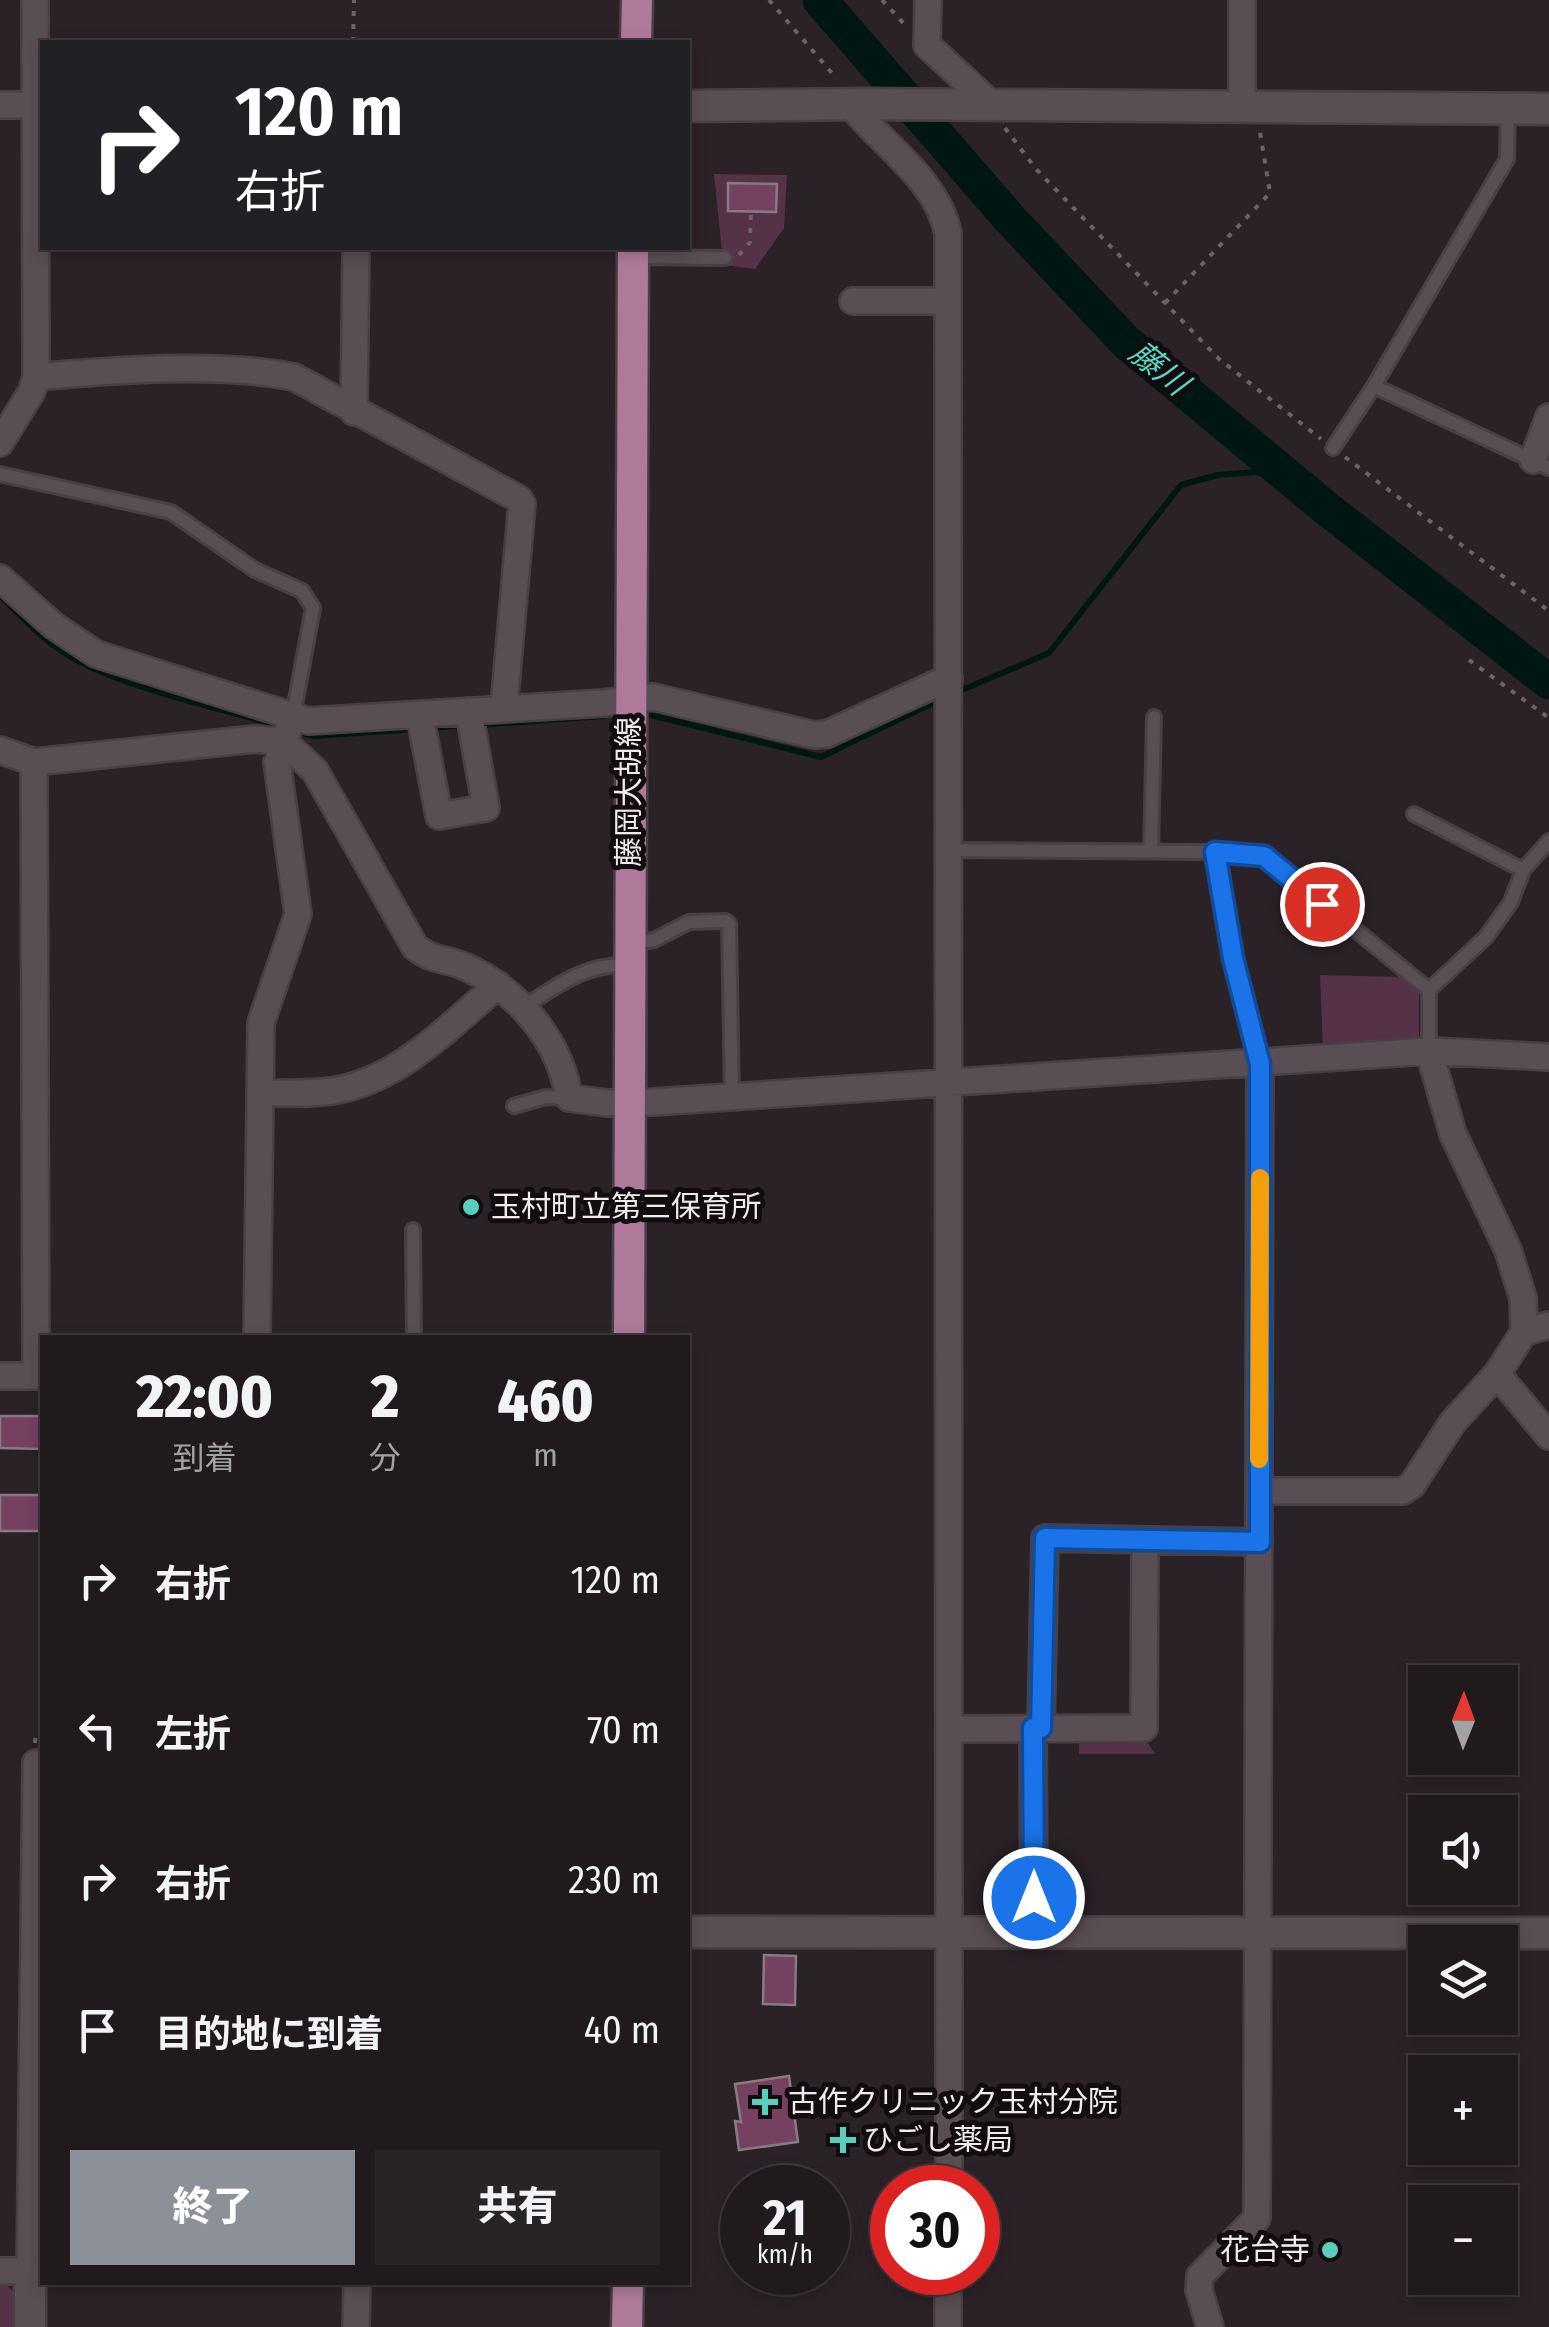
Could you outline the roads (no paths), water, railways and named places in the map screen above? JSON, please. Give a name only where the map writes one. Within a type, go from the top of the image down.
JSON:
[{"type":"main road","points":[[636,40],[637,0]]},
{"type":"main road","name":"藤岡大胡線","points":[[628,1335],[632,252]]},
{"type":"main road","points":[[628,2285],[628,2327]]},
{"type":"street","points":[[0,443],[32,391],[36,377],[39,105],[35,0]]},
{"type":"street","points":[[928,0],[927,45],[985,106]]},
{"type":"street","points":[[1242,0],[1249,108]]},
{"type":"street","points":[[857,104],[912,170],[943,216],[948,233],[948,2165]]},
{"type":"street","points":[[0,105],[39,105]]},
{"type":"street","points":[[690,106],[1549,109]]},
{"type":"street","points":[[354,412],[356,250]]},
{"type":"street","points":[[853,301],[948,302]]},
{"type":"street","points":[[36,377],[95,372],[260,370],[294,377],[519,499],[522,504],[504,707]]},
{"type":"street","points":[[1541,464],[1549,417]]},
{"type":"street","points":[[0,578],[54,626],[96,654],[288,729],[416,948],[432,960],[459,963],[498,985],[522,1008],[546,1036],[569,1098],[629,1103],[1429,1051],[1549,1057]]},
{"type":"street","points":[[0,750],[34,762],[255,739],[308,721],[470,721],[504,707],[604,704],[652,697],[814,735],[949,690]]},
{"type":"street","points":[[423,723],[439,816],[486,808],[470,721]]},
{"type":"street","points":[[258,1335],[260,1023],[298,914],[276,762],[288,729]]},
{"type":"street","points":[[0,1376],[39,1376],[34,762]]},
{"type":"street","points":[[260,1093],[324,1092],[384,1073],[418,1053],[498,985]]},
{"type":"street","points":[[1259,1491],[1403,1490],[1412,1485],[1454,1422],[1537,1329],[1508,1250],[1453,1134],[1429,1051]]},
{"type":"street","points":[[1210,2327],[1199,2290],[1200,2276],[1257,2218],[1260,1064]]},
{"type":"street","points":[[1496,1374],[1549,1436]]},
{"type":"street","points":[[1034,1932],[1045,1538],[1260,1542]]},
{"type":"street","points":[[950,1728],[1144,1728],[1145,1541]]},
{"type":"street","points":[[30,2327],[24,2271],[36,1763],[40,1763]]},
{"type":"street","points":[[690,1932],[1549,1933]]},
{"type":"street","points":[[356,2327],[357,2285]]},
{"type":"street","points":[[948,2295],[948,2327]]},
{"type":"lane","points":[[1333,448],[1374,386],[1507,159],[1508,109]]},
{"type":"lane","points":[[632,252],[725,258]]},
{"type":"lane","points":[[1374,386],[1541,464]]},
{"type":"lane","points":[[0,474],[171,512],[255,570],[302,591],[313,608],[288,729]]},
{"type":"lane","points":[[1151,851],[1154,717]]},
{"type":"lane","points":[[1414,814],[1524,870]]},
{"type":"lane","points":[[1429,1051],[1429,990],[1486,937],[1511,902],[1524,870],[1549,841]]},
{"type":"lane","points":[[950,850],[1215,852],[1264,856],[1429,990]]},
{"type":"lane","points":[[1215,852],[1233,958],[1260,1064]]},
{"type":"lane","points":[[522,1008],[584,970],[630,954],[689,922],[726,921],[732,1097]]},
{"type":"lane","points":[[514,1106],[546,1098],[569,1098]]},
{"type":"lane","points":[[414,1230],[414,1335]]},
{"type":"waterway","name":"藤川","points":[[820,0],[1010,219],[1126,342],[1326,508],[1549,682]]},
{"type":"waterway","points":[[955,693],[1049,653],[1181,485],[1217,475],[1257,472],[1291,479]]},
{"type":"waterway","points":[[0,595],[46,639],[85,664],[170,696],[283,727]]},
{"type":"waterway","points":[[651,715],[821,757],[943,698]]},
{"type":"waterway","points":[[479,725],[604,716]]},
{"type":"waterway","points":[[430,728],[467,725]]},
{"type":"waterway","points":[[295,731],[314,736],[417,729]]},
{"type":"place","name":"玉村町立第三保育所","points":[[471,1207]]},
{"type":"place","name":"古作クリニック玉村分院","points":[[765,2102]]},
{"type":"place","name":"ひごし薬局","points":[[843,2140]]},
{"type":"place","name":"花台寺","points":[[1330,2250]]}]
